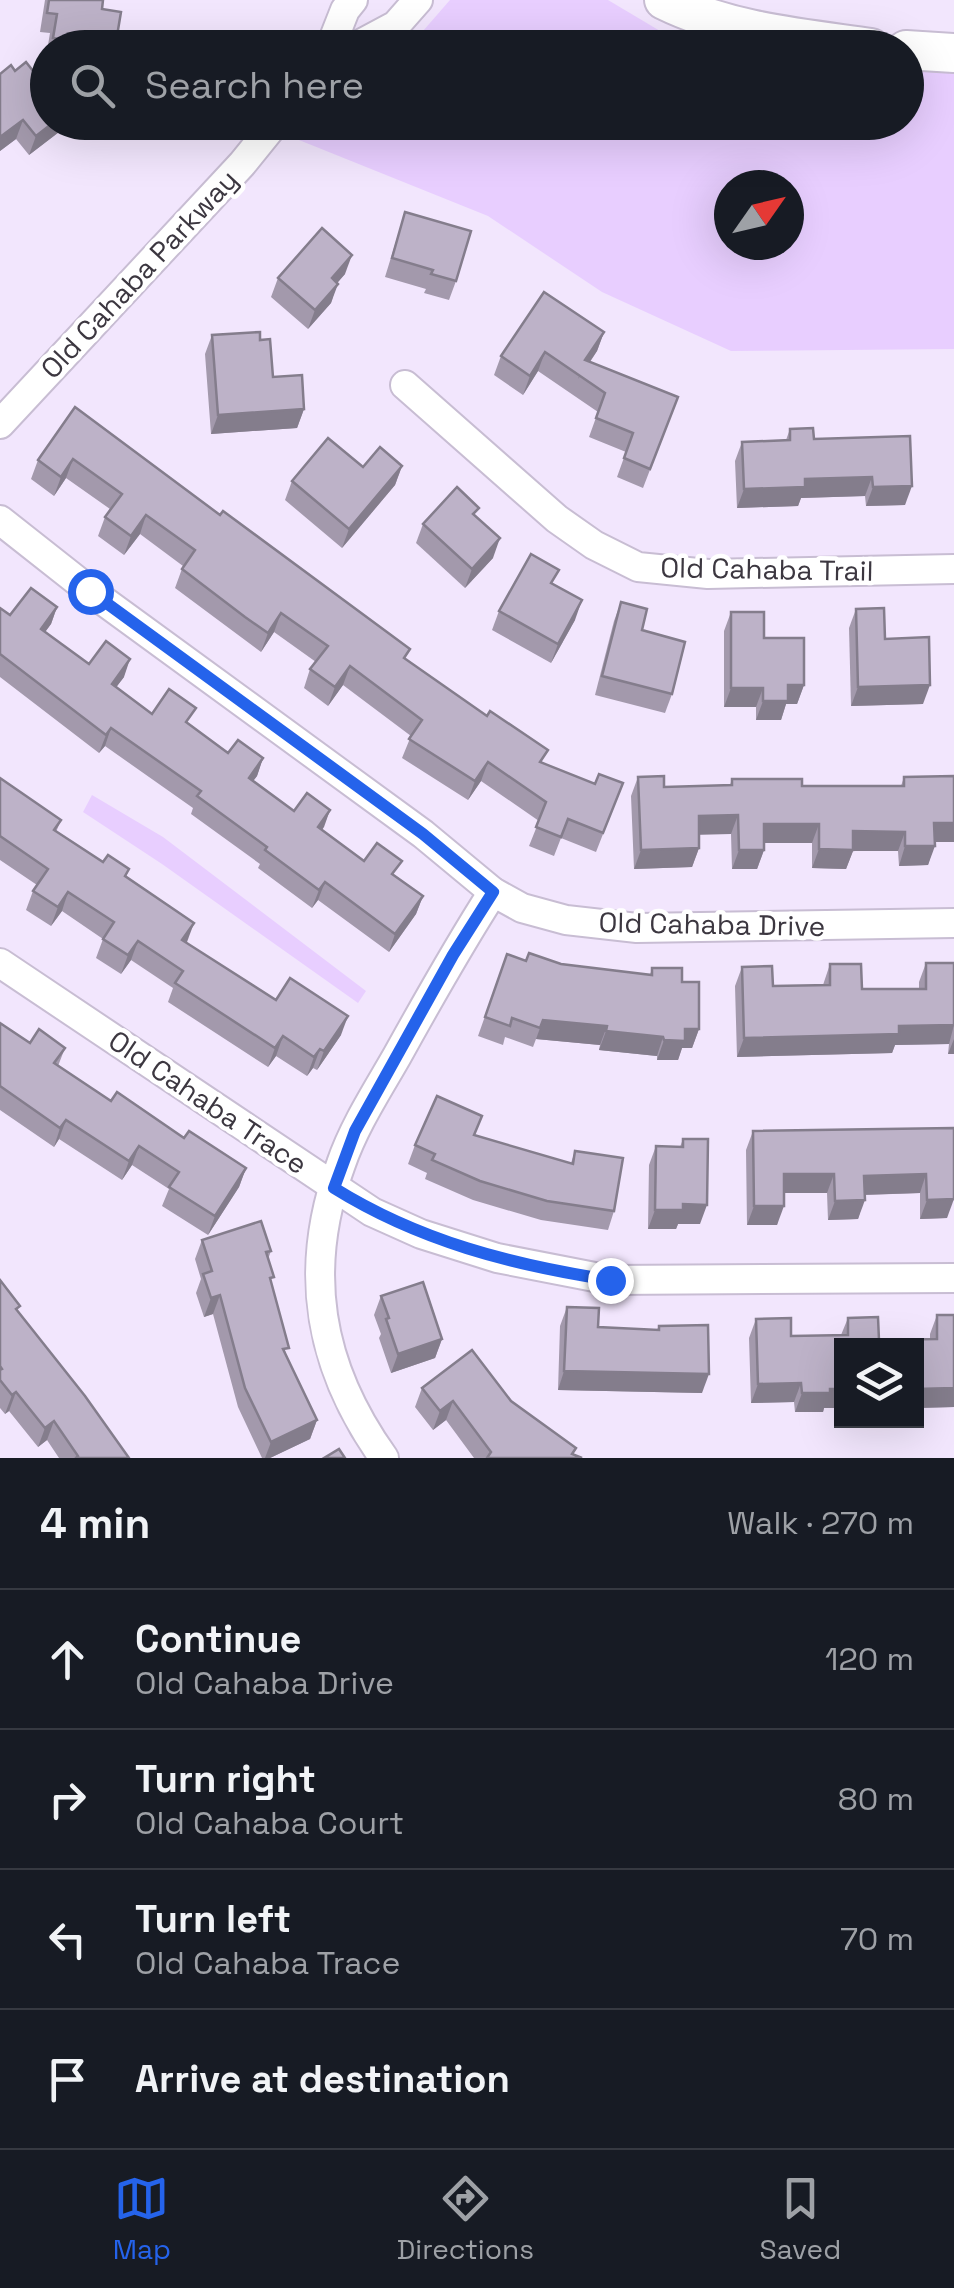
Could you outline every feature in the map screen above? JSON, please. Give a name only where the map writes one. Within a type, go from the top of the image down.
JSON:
[{"type":"main road","points":[[664,0],[717,21],[756,30]]},
{"type":"main road","points":[[924,51],[954,52]]},
{"type":"street","points":[[337,30],[344,10],[353,0]]},
{"type":"street","points":[[387,30],[418,0]]},
{"type":"street","name":"Old Cahaba Parkway","points":[[0,424],[261,140]]},
{"type":"street","name":"Old Cahaba Trail","points":[[405,385],[557,519],[594,546],[638,567],[708,574],[954,569]]},
{"type":"street","name":"Old Cahaba Drive","points":[[0,520],[90,591],[423,834],[493,892],[522,908],[609,927],[954,923]]},
{"type":"street","points":[[384,1458],[339,1375],[325,1326],[318,1274],[319,1245],[355,1131],[453,955],[493,892]]},
{"type":"street","name":"Old Cahaba Trace","points":[[0,963],[334,1188],[372,1212],[422,1234],[535,1268],[610,1280],[954,1278]]},
{"type":"shaded area","points":[[450,0],[608,0],[658,30],[424,30]]},
{"type":"shaded area","points":[[924,70],[954,73],[954,349],[731,351],[602,292],[488,216],[299,140],[924,140]]},
{"type":"shaded area","points":[[92,795],[163,837],[366,991],[358,1003],[83,812]]},
{"type":"building","points":[[49,0],[103,0],[102,9],[121,12],[118,30],[54,30],[57,14],[47,13]]},
{"type":"building","points":[[26,62],[30,67],[30,129],[23,120],[0,137],[0,74],[11,65],[15,71]]},
{"type":"building","points":[[405,212],[471,231],[456,281],[392,258]]},
{"type":"building","points":[[322,228],[352,255],[332,278],[338,284],[315,310],[278,278]]},
{"type":"building","points":[[544,292],[604,332],[585,360],[678,397],[650,469],[624,458],[633,433],[596,418],[605,393],[545,352],[530,376],[501,356]]},
{"type":"building","points":[[260,332],[260,340],[270,339],[273,377],[302,375],[304,409],[218,415],[212,335]]},
{"type":"building","points":[[75,407],[410,649],[404,658],[487,716],[490,711],[548,750],[540,762],[595,784],[599,774],[623,783],[603,833],[568,819],[561,837],[536,827],[546,802],[488,762],[475,781],[409,739],[422,720],[350,666],[335,687],[310,669],[328,646],[281,613],[268,633],[245,617],[182,569],[195,550],[146,515],[131,536],[105,517],[122,494],[73,459],[61,477],[38,460]]},
{"type":"building","points":[[813,428],[814,439],[910,436],[912,486],[873,487],[872,477],[805,479],[805,487],[744,489],[742,442],[790,440],[790,429]]},
{"type":"building","points":[[328,438],[363,467],[380,447],[402,466],[349,529],[292,481]]},
{"type":"building","points":[[457,487],[479,508],[473,514],[500,538],[472,569],[423,524]]},
{"type":"building","points":[[531,554],[559,570],[551,583],[582,600],[558,644],[499,611]]},
{"type":"building","points":[[31,588],[57,607],[41,629],[89,664],[106,641],[130,659],[112,684],[152,714],[169,689],[196,708],[186,722],[228,753],[238,740],[263,758],[249,778],[294,811],[307,793],[330,810],[318,827],[364,861],[377,843],[402,861],[392,874],[423,896],[395,934],[325,882],[319,890],[197,796],[201,791],[111,728],[106,735],[0,654],[0,608],[10,615]]},
{"type":"building","points":[[621,602],[647,609],[642,630],[685,642],[672,694],[602,676]]},
{"type":"building","points":[[884,608],[885,639],[929,637],[930,685],[858,687],[856,609]]},
{"type":"building","points":[[731,612],[764,612],[764,638],[804,638],[804,685],[788,685],[788,701],[763,701],[763,688],[731,688]]},
{"type":"building","points":[[664,776],[664,787],[732,785],[732,779],[802,779],[802,786],[904,786],[904,777],[954,776],[954,823],[934,823],[935,846],[905,846],[905,832],[853,831],[853,850],[819,849],[819,824],[764,824],[764,850],[739,850],[738,815],[699,816],[699,848],[641,850],[638,777]]},
{"type":"building","points":[[0,778],[61,820],[54,830],[103,862],[108,855],[129,869],[125,876],[194,923],[182,940],[276,1000],[290,978],[348,1016],[324,1051],[320,1049],[314,1057],[283,1036],[275,1048],[175,983],[183,971],[138,941],[128,955],[103,939],[114,922],[68,892],[58,907],[33,891],[48,869],[0,836]]},
{"type":"building","points":[[529,953],[561,964],[652,975],[652,968],[682,968],[682,982],[699,982],[699,1029],[685,1029],[685,1041],[664,1040],[606,1031],[607,1026],[543,1020],[540,1028],[512,1018],[510,1026],[485,1017],[507,954],[526,961]]},
{"type":"building","points":[[926,963],[954,963],[954,1025],[899,1026],[899,1034],[744,1038],[742,967],[772,966],[773,986],[830,985],[830,964],[861,964],[862,989],[926,989]]},
{"type":"building","points":[[0,1023],[30,1043],[39,1029],[65,1048],[54,1063],[111,1101],[117,1092],[184,1138],[189,1131],[246,1168],[215,1216],[169,1187],[179,1172],[139,1146],[129,1161],[66,1120],[60,1128],[0,1086]]},
{"type":"building","points":[[437,1096],[482,1116],[474,1135],[573,1164],[575,1151],[623,1158],[614,1211],[547,1201],[480,1181],[432,1160],[435,1154],[415,1145]]},
{"type":"building","points":[[954,1128],[954,1199],[927,1200],[926,1174],[864,1176],[865,1200],[835,1201],[834,1174],[784,1174],[784,1206],[754,1206],[753,1131]]},
{"type":"building","points":[[683,1139],[708,1139],[707,1205],[683,1204],[683,1210],[655,1210],[656,1146],[683,1147]]},
{"type":"building","points":[[261,1221],[271,1251],[266,1252],[274,1277],[270,1278],[289,1348],[283,1349],[317,1420],[271,1442],[245,1388],[220,1295],[211,1298],[203,1274],[212,1271],[202,1240]]},
{"type":"building","points":[[0,1280],[20,1306],[16,1309],[129,1458],[76,1458],[54,1421],[45,1428],[16,1392],[12,1395],[0,1380]]},
{"type":"building","points":[[423,1282],[442,1339],[398,1354],[381,1296]]},
{"type":"building","points":[[567,1307],[599,1308],[598,1327],[659,1330],[659,1326],[708,1325],[709,1374],[564,1371]]},
{"type":"building","points":[[937,1315],[954,1315],[954,1388],[924,1389],[924,1339],[937,1339]]},
{"type":"building","points":[[878,1317],[879,1338],[834,1338],[834,1389],[830,1393],[802,1393],[801,1383],[758,1384],[756,1319],[791,1318],[791,1336],[848,1335],[848,1318]]},
{"type":"building","points":[[472,1350],[511,1401],[576,1448],[572,1454],[582,1458],[487,1458],[491,1452],[453,1401],[440,1411],[422,1388]]},
{"type":"building","points":[[339,1449],[345,1458],[324,1458]]},
{"type":"route","points":[[90,591],[423,834],[493,892],[453,955],[355,1131],[334,1188],[372,1212],[422,1234],[535,1268],[610,1280]]}]
